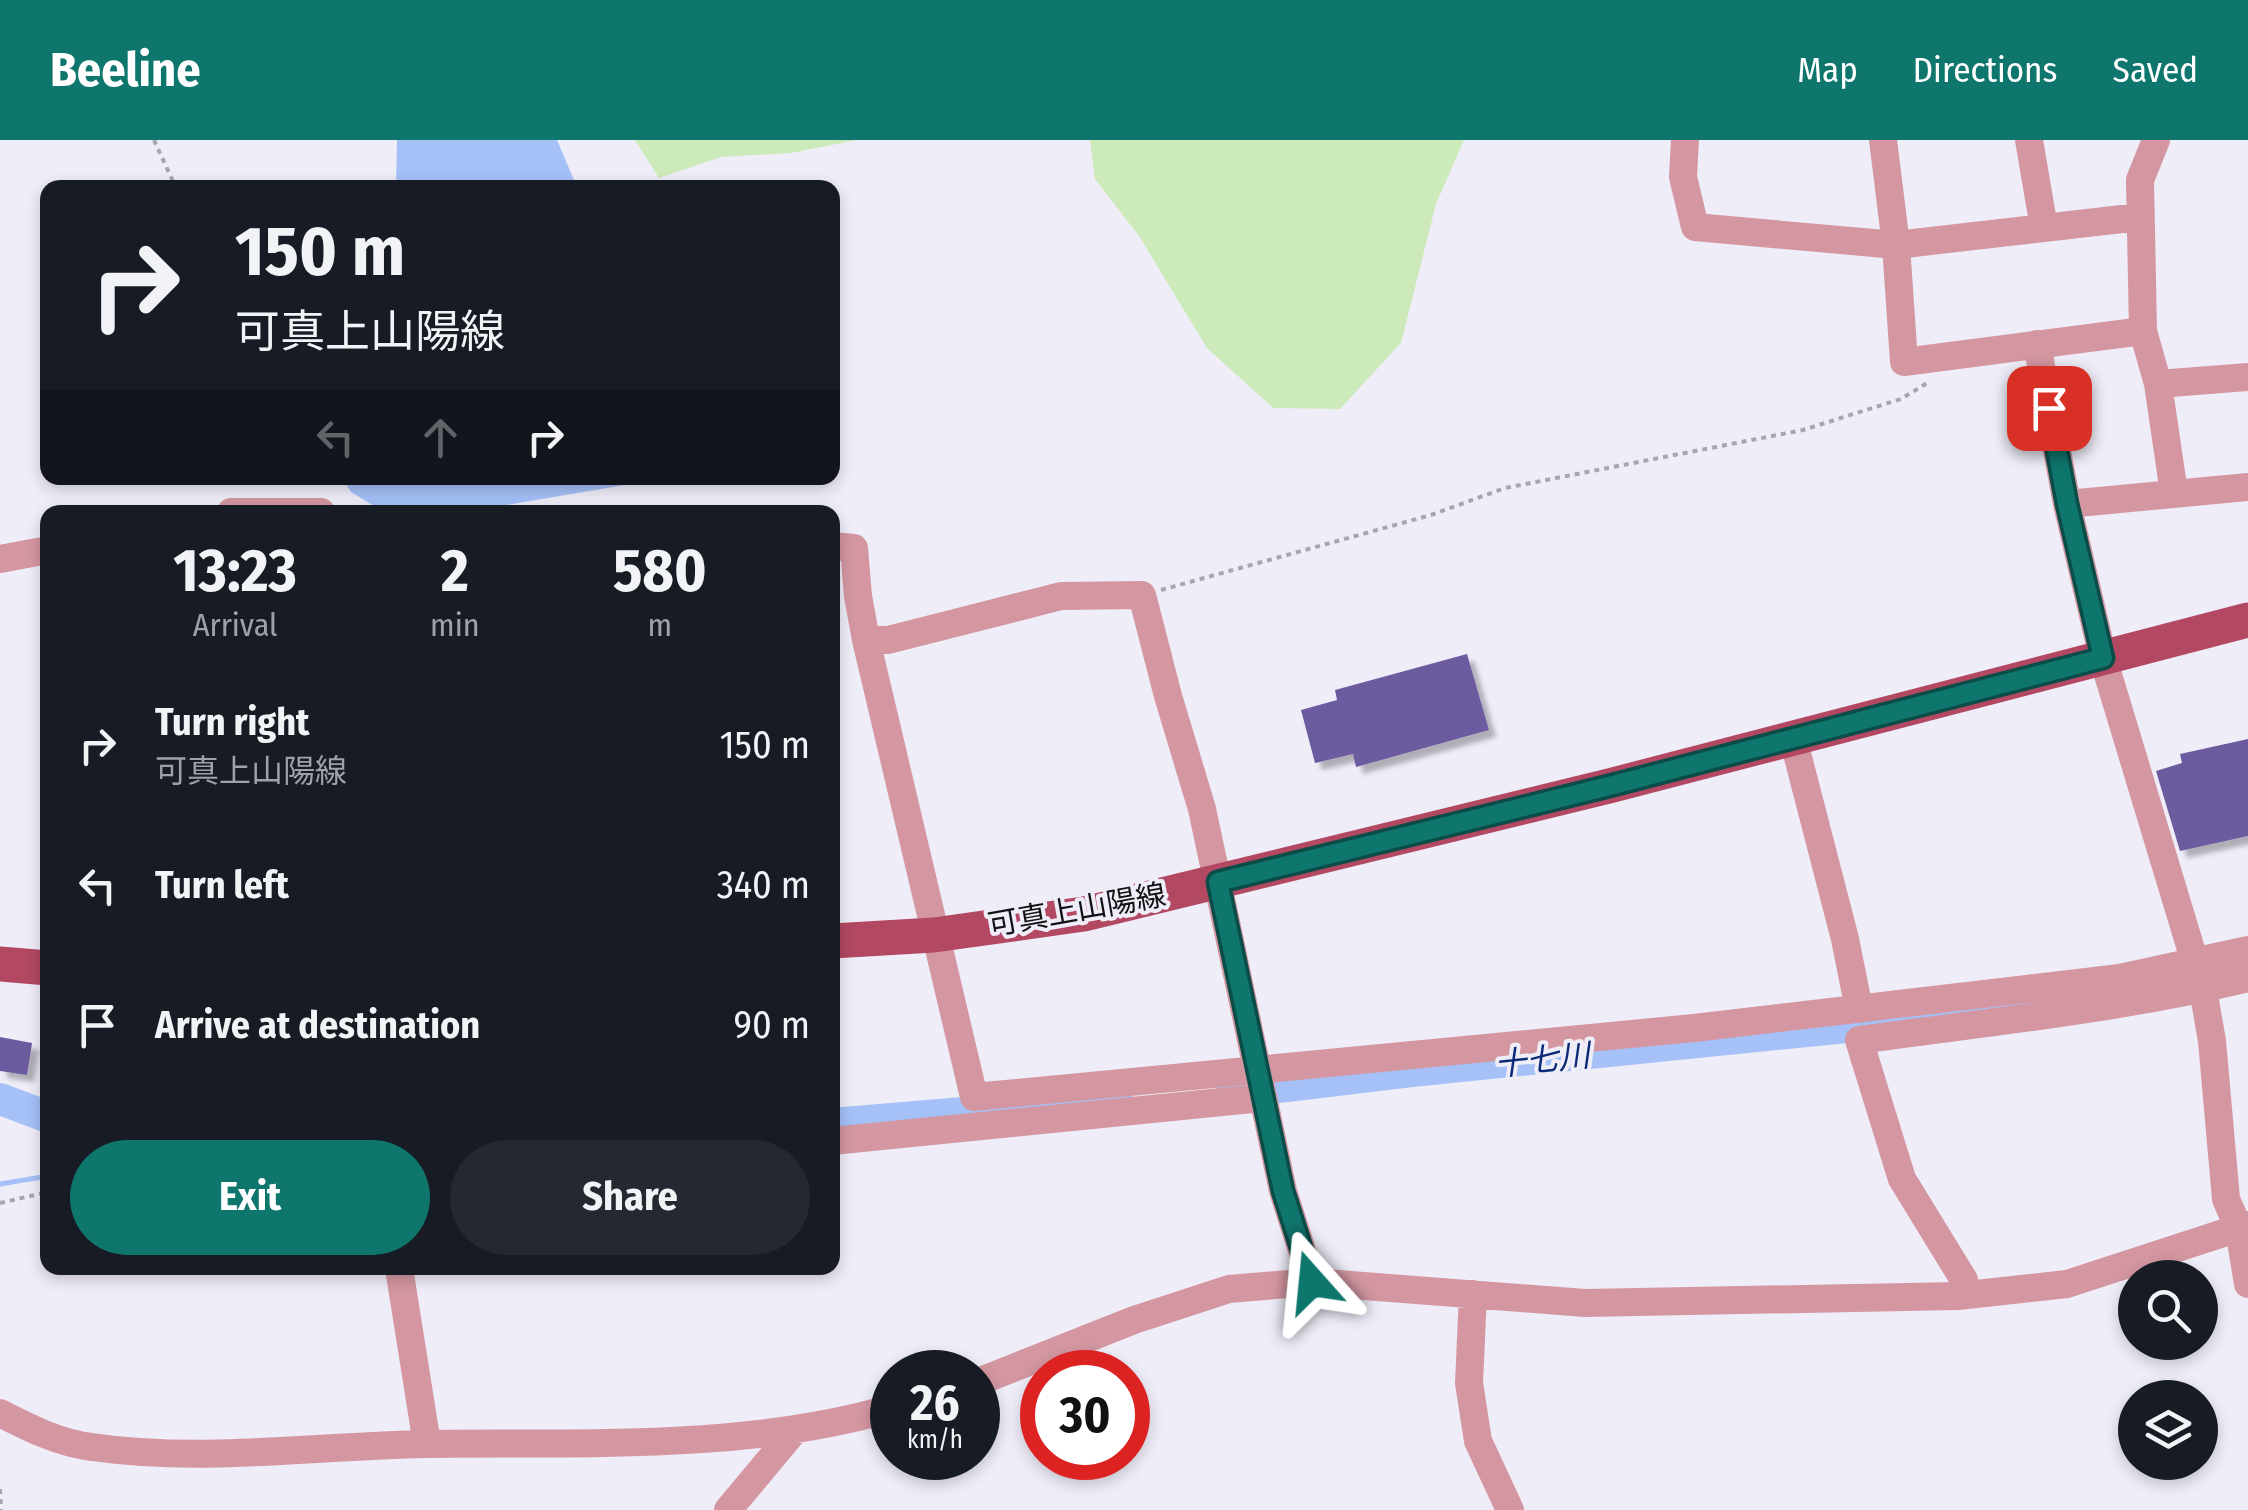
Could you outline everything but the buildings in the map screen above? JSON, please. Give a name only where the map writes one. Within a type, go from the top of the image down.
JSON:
[{"type":"main road","name":"可真上山陽線","points":[[840,941],[934,935],[1084,914],[1794,738],[2248,620]]},
{"type":"main road","points":[[0,964],[40,967]]},
{"type":"street","points":[[1685,140],[1682,177],[1694,227],[1896,245],[2139,217]]},
{"type":"street","points":[[1882,140],[1896,245],[1904,362],[2143,330]]},
{"type":"street","points":[[2030,140],[2044,228]]},
{"type":"street","points":[[2156,140],[2140,180],[2143,330],[2158,384],[2174,493]]},
{"type":"street","points":[[2037,344],[2067,504],[2103,658],[2199,976],[2212,1040],[2226,1199],[2244,1227],[2248,1284]]},
{"type":"street","points":[[2158,384],[2248,377]]},
{"type":"street","points":[[2067,504],[2248,487]]},
{"type":"street","points":[[840,547],[854,548],[866,640],[974,1097],[1260,1084]]},
{"type":"street","points":[[0,560],[40,552]]},
{"type":"street","points":[[866,640],[888,640],[1061,596],[1142,595],[1202,809],[1283,1191],[1312,1282]]},
{"type":"street","points":[[1794,738],[1859,1009]]},
{"type":"street","points":[[1967,1295],[1964,1280],[1902,1179],[1859,1040],[2199,976],[2248,950]]},
{"type":"street","points":[[840,1140],[1517,1047],[2120,978],[2248,978]]},
{"type":"street","points":[[1000,1373],[1134,1320],[1229,1289],[1312,1282],[1585,1303],[1660,1304],[1967,1295],[2067,1284],[2244,1227]]},
{"type":"street","points":[[399,1275],[426,1444]]},
{"type":"street","points":[[1474,1294],[1469,1383],[1478,1441],[1510,1510]]},
{"type":"street","points":[[0,1414],[44,1434],[90,1447],[192,1454],[426,1444],[493,1446],[794,1431],[870,1413]]},
{"type":"street","points":[[728,1510],[794,1431]]},
{"type":"path","points":[[154,140],[172,180]]},
{"type":"path","points":[[1142,595],[1430,515],[1504,488],[1803,430],[1901,400],[1942,374],[1950,356]]},
{"type":"path","points":[[0,1203],[40,1194]]},
{"type":"path","points":[[0,1489],[1,1510]]},
{"type":"green space","points":[[635,140],[857,140],[791,153],[721,157],[659,178]]},
{"type":"green space","points":[[1090,140],[1464,140],[1436,204],[1401,343],[1340,409],[1273,408],[1207,348],[1139,236],[1095,179]]},
{"type":"water","points":[[397,140],[557,140],[574,180],[396,180]]},
{"type":"water","points":[[346,485],[625,485],[506,505],[372,505]]},
{"type":"waterway","name":"十七川","points":[[1231,1093],[1877,1024],[2096,994]]},
{"type":"waterway","name":"十七川","points":[[0,1099],[40,1114]]},
{"type":"waterway","name":"十七川","points":[[840,1123],[1117,1100]]},
{"type":"waterway","points":[[0,1184],[40,1177]]},
{"type":"route","points":[[1312,1282],[1283,1191],[1218,882],[2103,658],[2049,408]]}]
